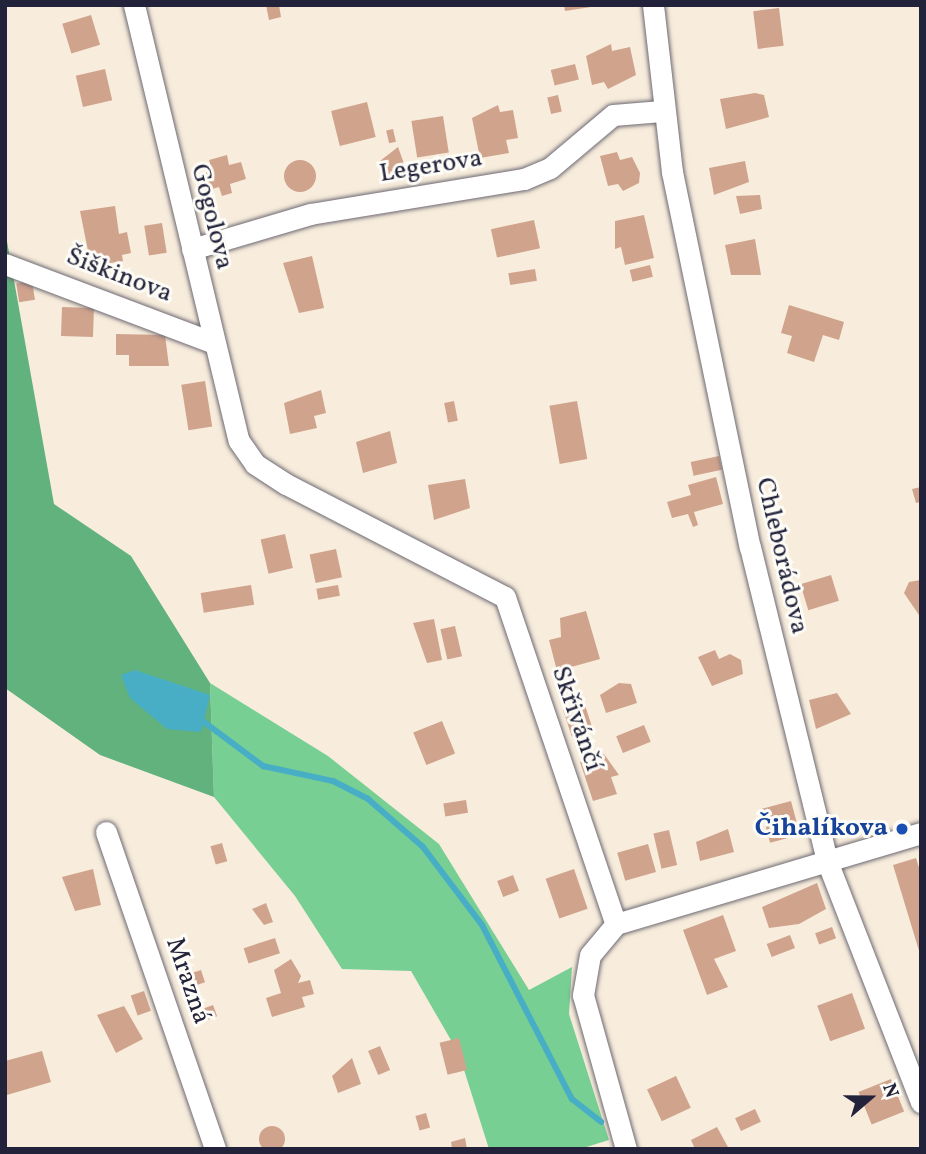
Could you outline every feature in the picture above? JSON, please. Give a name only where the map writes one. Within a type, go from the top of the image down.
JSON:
[{"type":"street","name":"Gogolova","points":[[134,5],[192,249],[211,342],[239,441]]},
{"type":"street","name":"Chleborádova","points":[[653,5],[662,111],[711,374],[827,861],[921,1102]]},
{"type":"street","name":"Legerova","points":[[192,249],[291,218],[524,179],[550,168],[613,115],[662,111]]},
{"type":"street","name":"Šiškinova","points":[[5,264],[211,342]]},
{"type":"street","name":"Skřivánčí","points":[[239,441],[255,464],[286,484],[505,597],[616,924]]},
{"type":"street","name":"Mrazná","points":[[106,832],[215,1149]]},
{"type":"street","points":[[625,1149],[583,995],[590,955],[616,924],[921,833]]},
{"type":"green space","points":[[5,230],[54,504],[131,556],[210,683],[214,797],[100,755],[5,688]]},
{"type":"green space","points":[[210,683],[328,756],[439,844],[529,990],[572,967],[569,1014],[609,1140],[580,1149],[489,1149],[459,1054],[411,971],[342,969],[295,896],[214,797]]},
{"type":"water","points":[[135,670],[210,695],[201,732],[167,729],[130,698],[121,675]]},
{"type":"building","points":[[266,5],[279,5],[281,17],[269,20]]},
{"type":"building","points":[[564,5],[591,5],[591,7],[565,11]]},
{"type":"building","points":[[779,8],[784,46],[758,49],[753,11]]},
{"type":"building","points":[[91,15],[100,45],[71,53],[62,24]]},
{"type":"building","points":[[611,44],[612,51],[630,47],[636,75],[608,89],[604,82],[592,85],[586,56]]},
{"type":"building","points":[[575,64],[579,80],[555,86],[551,70]]},
{"type":"building","points":[[105,69],[112,100],[83,107],[76,76]]},
{"type":"building","points":[[755,93],[764,95],[769,117],[726,129],[720,99]]},
{"type":"building","points":[[558,95],[562,112],[551,114],[547,97]]},
{"type":"building","points":[[367,102],[376,137],[340,146],[331,111]]},
{"type":"building","points":[[498,105],[500,112],[513,110],[518,138],[506,140],[509,153],[480,158],[472,118]]},
{"type":"building","points":[[443,116],[449,153],[417,158],[411,121]]},
{"type":"building","points":[[393,129],[396,142],[389,143],[386,131]]},
{"type":"building","points":[[398,147],[406,169],[382,176],[380,161]]},
{"type":"building","points":[[617,152],[620,160],[632,157],[640,173],[639,183],[623,191],[618,184],[608,186],[600,156]]},
{"type":"building","points":[[227,155],[229,165],[241,162],[246,179],[230,184],[232,193],[222,196],[219,187],[205,191],[201,174],[212,170],[209,160]]},
{"type":"building","points":[[300,160],[311,165],[316,176],[311,187],[300,192],[289,187],[284,176],[289,165]]},
{"type":"building","points":[[745,161],[749,182],[714,195],[709,168]]},
{"type":"building","points":[[760,195],[762,209],[740,214],[736,196]]},
{"type":"building","points":[[115,206],[119,234],[127,232],[131,253],[122,255],[123,261],[91,266],[80,211]]},
{"type":"building","points":[[644,215],[654,258],[625,265],[621,247],[615,249],[615,221]]},
{"type":"building","points":[[534,220],[540,248],[497,258],[491,229]]},
{"type":"building","points":[[162,223],[167,253],[149,255],[144,226]]},
{"type":"building","points":[[755,239],[761,275],[731,275],[725,245]]},
{"type":"building","points":[[312,256],[324,308],[299,313],[283,263]]},
{"type":"building","points":[[650,265],[653,277],[633,282],[630,270]]},
{"type":"building","points":[[535,269],[537,281],[510,285],[508,273]]},
{"type":"building","points":[[32,281],[35,300],[19,302],[16,284]]},
{"type":"building","points":[[789,305],[844,322],[839,340],[823,335],[814,362],[787,353],[792,336],[781,333]]},
{"type":"building","points":[[62,307],[94,308],[93,337],[61,336]]},
{"type":"building","points":[[116,334],[165,335],[169,366],[129,366],[129,355],[116,355]]},
{"type":"building","points":[[205,381],[212,426],[188,430],[181,385]]},
{"type":"building","points":[[321,390],[326,413],[314,416],[317,428],[290,434],[284,403]]},
{"type":"building","points":[[454,401],[458,421],[448,423],[444,403]]},
{"type":"building","points":[[577,401],[587,459],[560,464],[549,406]]},
{"type":"building","points":[[390,431],[397,463],[363,473],[356,442]]},
{"type":"building","points":[[719,456],[722,470],[694,476],[691,462]]},
{"type":"building","points":[[716,477],[723,504],[694,512],[698,525],[693,527],[688,514],[672,518],[667,502],[691,495],[688,485]]},
{"type":"building","points":[[465,479],[470,508],[434,520],[428,485]]},
{"type":"building","points":[[921,487],[921,502],[916,503],[912,489]]},
{"type":"building","points":[[285,534],[293,568],[269,574],[261,540]]},
{"type":"building","points":[[336,549],[342,577],[316,583],[310,555]]},
{"type":"building","points":[[831,575],[839,601],[808,610],[800,584]]},
{"type":"building","points":[[921,580],[921,618],[904,593],[909,582]]},
{"type":"building","points":[[251,585],[254,605],[204,613],[201,593]]},
{"type":"building","points":[[338,585],[340,596],[318,600],[316,589]]},
{"type":"building","points":[[586,611],[600,659],[557,671],[549,640],[561,637],[560,618]]},
{"type":"building","points":[[434,619],[442,660],[427,663],[413,623]]},
{"type":"building","points":[[455,626],[462,656],[447,660],[440,629]]},
{"type":"building","points":[[715,650],[719,659],[730,654],[741,660],[743,674],[712,686],[698,657]]},
{"type":"building","points":[[619,683],[631,684],[637,703],[606,713],[600,695]]},
{"type":"building","points":[[837,693],[851,714],[816,729],[809,700]]},
{"type":"building","points":[[582,696],[593,730],[572,737],[563,710]]},
{"type":"building","points":[[442,721],[455,753],[426,765],[413,733]]},
{"type":"building","points":[[644,725],[651,742],[623,753],[616,736]]},
{"type":"building","points":[[604,754],[619,775],[611,777],[617,794],[593,801],[580,762]]},
{"type":"building","points":[[466,800],[468,813],[445,816],[443,804]]},
{"type":"building","points":[[791,801],[800,835],[770,843],[761,809]]},
{"type":"building","points":[[728,829],[734,852],[700,861],[696,842]]},
{"type":"building","points":[[669,830],[677,865],[662,869],[653,834]]},
{"type":"building","points":[[222,843],[227,861],[216,865],[210,846]]},
{"type":"building","points":[[648,844],[656,872],[625,881],[617,853]]},
{"type":"building","points":[[916,858],[921,874],[920,954],[893,865]]},
{"type":"building","points":[[93,869],[101,905],[75,911],[62,877]]},
{"type":"building","points":[[574,869],[588,909],[559,918],[546,879]]},
{"type":"building","points":[[513,875],[519,891],[503,897],[497,881]]},
{"type":"building","points":[[817,883],[826,909],[799,924],[769,928],[762,907]]},
{"type":"building","points":[[266,903],[273,922],[264,925],[252,909]]},
{"type":"building","points":[[723,915],[736,951],[714,959],[728,987],[707,995],[683,930]]},
{"type":"building","points":[[832,927],[836,938],[819,944],[815,933]]},
{"type":"building","points":[[790,935],[795,948],[772,957],[767,944]]},
{"type":"building","points":[[275,938],[280,953],[249,963],[244,948]]},
{"type":"building","points":[[291,959],[301,976],[298,983],[310,980],[314,994],[302,997],[305,1007],[272,1017],[266,998],[281,993],[274,970]]},
{"type":"building","points":[[201,970],[205,982],[188,988],[184,976]]},
{"type":"building","points":[[144,991],[151,1011],[138,1015],[131,996]]},
{"type":"building","points":[[852,993],[865,1029],[830,1041],[817,1006]]},
{"type":"building","points":[[213,1005],[217,1016],[200,1022],[196,1011]]},
{"type":"building","points":[[124,1006],[143,1039],[116,1053],[97,1015]]},
{"type":"building","points":[[459,1038],[467,1070],[448,1075],[440,1043]]},
{"type":"building","points":[[380,1046],[390,1070],[378,1075],[368,1051]]},
{"type":"building","points":[[42,1051],[51,1082],[7,1095],[5,1061]]},
{"type":"building","points":[[352,1058],[361,1084],[338,1093],[332,1076]]},
{"type":"building","points":[[676,1076],[691,1108],[662,1121],[647,1090]]},
{"type":"building","points":[[891,1079],[904,1111],[872,1125],[859,1092]]},
{"type":"building","points":[[755,1109],[761,1122],[741,1131],[735,1118]]},
{"type":"building","points":[[426,1113],[430,1127],[420,1130],[415,1116]]},
{"type":"building","points":[[272,1126],[281,1130],[285,1139],[281,1148],[272,1152],[263,1148],[259,1139],[263,1130]]},
{"type":"building","points":[[717,1127],[729,1149],[695,1149],[691,1140]]},
{"type":"building","points":[[465,1138],[467,1149],[452,1149],[451,1142]]},
{"type":"waterway","points":[[204,722],[263,766],[333,781],[368,799],[423,847],[482,925],[572,1099],[601,1122]]},
{"type":"place","name":"Čihalíkova","points":[[902,829]]}]
